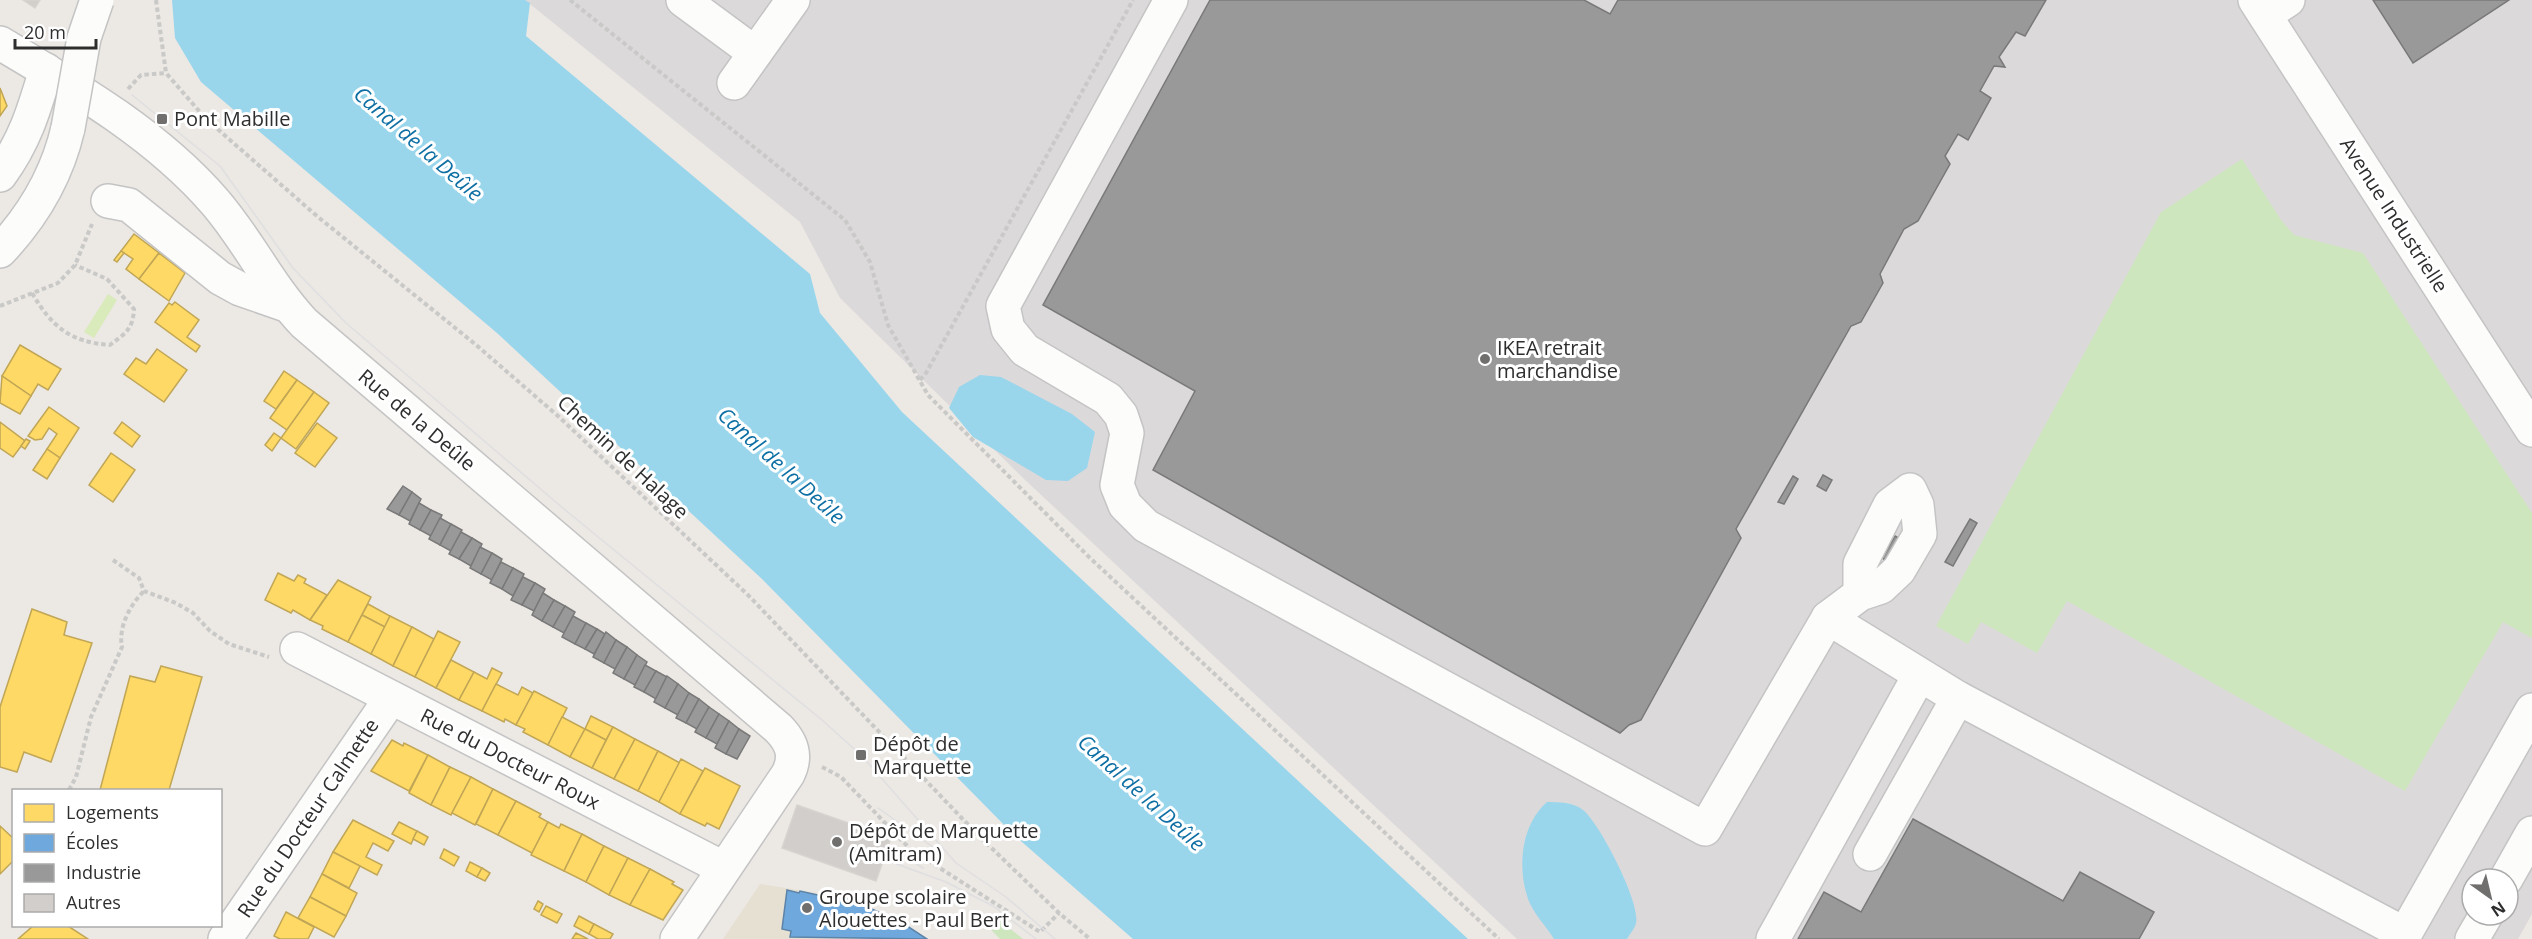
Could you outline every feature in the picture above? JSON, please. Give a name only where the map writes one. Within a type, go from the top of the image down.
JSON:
[{"type":"street","points":[[0,251],[24,225],[57,168],[68,128],[84,38],[97,0]]},
{"type":"street","points":[[683,0],[755,53]]},
{"type":"street","points":[[734,83],[793,0]]},
{"type":"street","points":[[1171,0],[1003,306],[1008,330],[1025,350],[1108,399],[1121,416],[1127,433],[1117,485],[1125,505],[1146,526],[1705,829],[1828,618],[1860,594]]},
{"type":"street","name":"Avenue Industrielle","points":[[2269,5],[2532,430]]},
{"type":"street","name":"Rue de la Deûle","points":[[0,43],[109,110],[170,157],[209,195],[286,304],[324,342],[778,728],[788,740],[793,751]]},
{"type":"street","points":[[0,175],[21,143],[51,73]]},
{"type":"street","points":[[108,201],[129,205],[220,278],[240,289],[286,304]]},
{"type":"street","points":[[1828,618],[1919,676],[2404,936],[2531,715]]},
{"type":"street","name":"Rue du Docteur Roux","points":[[283,653],[391,698],[723,868]]},
{"type":"street","points":[[1773,939],[1919,676]]},
{"type":"street","name":"Rue du Docteur Calmette","points":[[225,939],[391,698]]},
{"type":"street","points":[[1870,854],[1959,698]]},
{"type":"street","points":[[677,939],[788,774],[794,758],[793,751]]},
{"type":"street","points":[[2513,867],[2532,833]]},
{"type":"path","points":[[109,110],[141,75],[166,73],[156,0]]},
{"type":"path","points":[[570,0],[845,220],[870,262],[888,325],[928,395],[1090,558],[1499,939]]},
{"type":"path","points":[[920,380],[926,373],[1133,0]]},
{"type":"path","name":"Chemin de Halage","points":[[166,73],[206,119],[318,218],[475,344],[619,473],[748,595],[978,835],[1059,913],[1090,939]]},
{"type":"path","points":[[0,306],[58,283],[75,265],[96,214],[108,201]]},
{"type":"path","points":[[32,293],[46,316],[69,336],[93,344],[110,345],[133,323],[134,309],[107,279],[75,265]]},
{"type":"path","points":[[113,560],[139,578],[144,591],[176,603],[229,644],[283,653]]},
{"type":"path","points":[[70,789],[76,777],[91,717],[122,646],[120,634],[135,600],[144,591]]},
{"type":"path","points":[[793,751],[841,777],[910,849],[1040,932],[1059,913]]},
{"type":"shaded area","points":[[525,0],[2532,0],[2532,914],[2518,939],[1517,939],[1023,478],[840,298],[800,222]]},
{"type":"shaded area","name":"Groupe scolaire Alouettes - Paul Bert","points":[[760,884],[837,896],[880,912],[927,939],[723,939]]},
{"type":"green space","points":[[2242,159],[2281,220],[2294,235],[2363,253],[2532,513],[2532,638],[2503,622],[2405,791],[2067,601],[2037,653],[1981,622],[1968,644],[1936,626],[2161,212]]},
{"type":"green space","points":[[108,294],[117,300],[94,338],[84,332]]},
{"type":"green space","points":[[976,914],[998,919],[1023,939],[1000,939]]},
{"type":"water","name":"Canal de la Deûle","points":[[172,0],[525,0],[530,3],[526,36],[810,274],[820,313],[902,412],[1468,939],[1133,939],[1013,834],[762,579],[497,333],[201,82],[175,38]]},
{"type":"water","points":[[980,375],[1001,377],[1072,414],[1095,432],[1087,468],[1068,481],[1046,480],[973,437],[949,408],[959,387]]},
{"type":"water","points":[[1547,802],[1561,802],[1579,807],[1599,830],[1626,882],[1636,913],[1636,923],[1627,939],[1554,939],[1533,909],[1525,887],[1522,860],[1532,822]]},
{"type":"building: Logements","points":[[0,88],[7,106],[0,116]]},
{"type":"building: Logements","points":[[134,234],[159,253],[139,279],[126,269],[133,259],[121,251]]},
{"type":"building: Logements","points":[[121,251],[124,253],[117,262],[114,260]]},
{"type":"building: Logements","points":[[159,253],[185,273],[169,301],[139,279]]},
{"type":"building: Logements","points":[[175,302],[199,320],[187,337],[200,346],[196,352],[155,322],[169,303],[172,305]]},
{"type":"building: Logements","points":[[20,345],[61,369],[48,390],[38,384],[31,396],[2,376]]},
{"type":"building: Logements","points":[[157,349],[187,370],[164,402],[124,374],[136,358],[146,364]]},
{"type":"building: Logements","points":[[284,371],[297,380],[276,409],[264,401]]},
{"type":"building: Logements","points":[[2,376],[31,396],[20,414],[0,403]]},
{"type":"building: Logements","points":[[297,380],[314,392],[287,430],[270,418]]},
{"type":"building: Logements","points":[[314,392],[329,403],[296,449],[281,438]]},
{"type":"building: Logements","points":[[49,407],[79,428],[60,458],[47,449],[57,434],[49,428],[42,439],[35,440],[28,436]]},
{"type":"building: Logements","points":[[0,422],[25,441],[13,457],[0,448]]},
{"type":"building: Logements","points":[[122,422],[140,436],[132,447],[114,433]]},
{"type":"building: Logements","points":[[317,423],[337,438],[315,467],[295,453]]},
{"type":"building: Logements","points":[[274,433],[281,438],[272,451],[265,445]]},
{"type":"building: Logements","points":[[26,439],[30,441],[25,449],[21,446]]},
{"type":"building: Logements","points":[[47,449],[60,458],[47,479],[33,470]]},
{"type":"building: Logements","points":[[111,453],[135,470],[113,502],[89,485]]},
{"type":"building: Logements","points":[[278,573],[294,581],[298,575],[306,579],[304,583],[327,595],[310,620],[293,610],[291,613],[265,600]]},
{"type":"building: Logements","points":[[338,580],[371,597],[348,642],[310,620]]},
{"type":"building: Logements","points":[[368,604],[390,616],[385,627],[362,615]]},
{"type":"building: Logements","points":[[32,609],[67,622],[64,635],[92,643],[51,762],[24,752],[17,772],[0,767],[0,707]]},
{"type":"building: Logements","points":[[362,615],[385,627],[371,654],[348,642]]},
{"type":"building: Logements","points":[[390,616],[412,627],[393,666],[371,654]]},
{"type":"building: Logements","points":[[412,627],[434,639],[415,677],[393,666]]},
{"type":"building: Logements","points":[[438,631],[460,642],[436,688],[415,677]]},
{"type":"building: Logements","points":[[451,660],[474,672],[459,700],[436,688]]},
{"type":"building: Logements","points":[[161,666],[202,677],[169,789],[100,789],[130,676],[155,682]]},
{"type":"building: Logements","points":[[492,668],[502,673],[482,711],[459,700],[474,672],[487,679]]},
{"type":"building: Logements","points":[[496,684],[518,695],[522,687],[533,693],[516,725],[482,711]]},
{"type":"building: Logements","points":[[534,691],[567,708],[548,745],[523,732],[525,729],[516,725]]},
{"type":"building: Logements","points":[[591,716],[613,727],[606,740],[585,729]]},
{"type":"building: Logements","points":[[562,717],[585,729],[570,757],[548,745]]},
{"type":"building: Logements","points":[[613,727],[635,739],[614,779],[592,768]]},
{"type":"building: Logements","points":[[585,729],[606,740],[592,768],[570,757]]},
{"type":"building: Logements","points":[[635,739],[658,751],[638,791],[614,779]]},
{"type":"building: Logements","points":[[392,740],[403,746],[404,743],[428,755],[409,791],[371,771]]},
{"type":"building: Logements","points":[[658,751],[680,763],[659,802],[638,791]]},
{"type":"building: Logements","points":[[428,755],[450,767],[431,805],[409,793]]},
{"type":"building: Logements","points":[[681,759],[703,771],[680,814],[659,802]]},
{"type":"building: Logements","points":[[450,767],[471,777],[451,815],[431,805]]},
{"type":"building: Logements","points":[[705,768],[740,786],[719,829],[707,823],[705,826],[680,814]]},
{"type":"building: Logements","points":[[471,777],[493,789],[475,825],[452,813]]},
{"type":"building: Logements","points":[[493,789],[516,801],[498,835],[476,824]]},
{"type":"building: Logements","points":[[516,801],[541,814],[539,817],[548,822],[532,853],[498,835]]},
{"type":"building: Logements","points":[[353,820],[394,841],[388,851],[373,843],[366,857],[382,865],[377,875],[333,852]]},
{"type":"building: Logements","points":[[399,822],[417,831],[411,844],[392,834]]},
{"type":"building: Logements","points":[[548,822],[559,828],[561,824],[582,834],[564,871],[531,855]]},
{"type":"building: Logements","points":[[0,826],[12,837],[12,862],[0,874]]},
{"type":"building: Logements","points":[[417,831],[428,837],[424,845],[413,839]]},
{"type":"building: Logements","points":[[582,834],[604,846],[586,882],[564,871]]},
{"type":"building: Logements","points":[[604,846],[628,858],[609,895],[586,882]]},
{"type":"building: Logements","points":[[444,849],[459,857],[454,866],[440,858]]},
{"type":"building: Logements","points":[[333,852],[360,866],[349,888],[322,874]]},
{"type":"building: Logements","points":[[628,858],[650,869],[630,905],[609,895]]},
{"type":"building: Logements","points":[[470,862],[482,868],[477,877],[466,871]]},
{"type":"building: Logements","points":[[482,868],[490,873],[485,881],[477,877]]},
{"type":"building: Logements","points":[[650,869],[674,882],[672,884],[683,890],[663,920],[630,905]]},
{"type":"building: Logements","points":[[322,874],[357,893],[346,916],[310,897]]},
{"type":"building: Logements","points":[[310,897],[346,916],[334,937],[298,918]]},
{"type":"building: Logements","points":[[538,901],[543,904],[539,912],[534,909]]},
{"type":"building: Logements","points":[[546,906],[562,914],[557,923],[541,915]]},
{"type":"building: Logements","points":[[286,912],[314,927],[308,939],[280,939],[274,936]]},
{"type":"building: Logements","points":[[579,916],[594,924],[589,934],[574,926]]},
{"type":"building: Logements","points":[[594,924],[613,934],[610,939],[598,939],[589,934]]},
{"type":"building: Logements","points":[[32,927],[70,927],[88,939],[18,939]]},
{"type":"building: Logements","points":[[576,933],[588,939],[572,939]]},
{"type":"building: Écoles","name":"Groupe scolaire Alouettes - Paul Bert","points":[[787,890],[836,899],[837,896],[859,903],[904,924],[927,939],[790,937],[791,931],[782,929]]},
{"type":"building: Industrie","name":"IKEA retrait marchandise","points":[[1210,0],[1584,0],[1610,14],[1618,0],[2046,0],[2025,36],[2016,32],[1999,57],[2005,67],[1994,66],[1980,91],[1991,98],[1968,140],[1958,134],[1945,156],[1950,164],[1918,221],[1904,229],[1880,274],[1883,283],[1861,322],[1851,326],[1736,529],[1741,538],[1641,720],[1629,725],[1620,733],[1153,470],[1195,391],[1043,305]]},
{"type":"building: Industrie","points":[[2373,0],[2509,0],[2413,63]]},
{"type":"building: Industrie","points":[[1823,475],[1832,480],[1826,491],[1817,486]]},
{"type":"building: Industrie","points":[[1793,476],[1798,479],[1784,504],[1778,502]]},
{"type":"building: Industrie","points":[[403,486],[412,492],[399,515],[387,509]]},
{"type":"building: Industrie","points":[[412,492],[421,499],[410,521],[399,515]]},
{"type":"building: Industrie","points":[[419,503],[431,510],[420,530],[409,524]]},
{"type":"building: Industrie","points":[[431,510],[442,515],[431,536],[420,530]]},
{"type":"building: Industrie","points":[[440,518],[451,524],[440,545],[429,539]]},
{"type":"building: Industrie","points":[[1970,519],[1977,523],[1953,566],[1945,562]]},
{"type":"building: Industrie","points":[[451,524],[462,530],[451,551],[440,545]]},
{"type":"building: Industrie","points":[[461,532],[472,538],[459,559],[449,554]]},
{"type":"building: Industrie","points":[[1895,536],[1905,542],[1892,564],[1882,558]]},
{"type":"building: Industrie","points":[[472,538],[482,544],[471,566],[459,559]]},
{"type":"building: Industrie","points":[[480,547],[492,553],[481,574],[470,568]]},
{"type":"building: Industrie","points":[[492,553],[502,559],[492,580],[481,574]]},
{"type":"building: Industrie","points":[[501,562],[513,568],[502,589],[490,583]]},
{"type":"building: Industrie","points":[[513,568],[524,574],[513,596],[502,589]]},
{"type":"building: Industrie","points":[[523,577],[535,583],[522,605],[511,600]]},
{"type":"building: Industrie","points":[[535,583],[545,589],[534,611],[522,605]]},
{"type":"building: Industrie","points":[[543,593],[554,600],[542,621],[532,615]]},
{"type":"building: Industrie","points":[[554,600],[565,606],[553,627],[542,621]]},
{"type":"building: Industrie","points":[[565,606],[575,612],[564,633],[553,627]]},
{"type":"building: Industrie","points":[[573,616],[586,623],[575,644],[562,637]]},
{"type":"building: Industrie","points":[[586,623],[597,629],[585,649],[575,644]]},
{"type":"building: Industrie","points":[[597,629],[605,634],[594,654],[585,649]]},
{"type":"building: Industrie","points":[[606,632],[616,640],[604,663],[593,657]]},
{"type":"building: Industrie","points":[[616,640],[627,647],[615,669],[604,663]]},
{"type":"building: Industrie","points":[[627,647],[637,655],[624,679],[613,673]]},
{"type":"building: Industrie","points":[[637,655],[647,662],[635,685],[624,679]]},
{"type":"building: Industrie","points":[[645,665],[656,671],[644,692],[634,687]]},
{"type":"building: Industrie","points":[[656,671],[667,677],[656,699],[644,692]]},
{"type":"building: Industrie","points":[[667,676],[678,684],[665,708],[654,702]]},
{"type":"building: Industrie","points":[[678,684],[689,693],[678,715],[665,708]]},
{"type":"building: Industrie","points":[[689,693],[699,699],[686,723],[676,718]]},
{"type":"building: Industrie","points":[[699,699],[709,707],[697,729],[686,723]]},
{"type":"building: Industrie","points":[[709,707],[719,714],[706,738],[695,732]]},
{"type":"building: Industrie","points":[[719,714],[729,721],[717,744],[706,738]]},
{"type":"building: Industrie","points":[[729,721],[739,729],[726,754],[715,748]]},
{"type":"building: Industrie","points":[[739,729],[750,736],[737,759],[726,754]]},
{"type":"building: Industrie","points":[[1913,819],[2063,901],[2080,872],[2154,912],[2139,939],[1798,939],[1824,892],[1861,912]]},
{"type":"building: Autres","points":[[23,0],[40,0],[35,8]]},
{"type":"building: Autres","name":"Dépôt de Marquette (Amitram)","points":[[797,805],[891,838],[876,881],[782,848]]},
{"type":"tram line","points":[[132,95],[220,166],[293,268],[346,323],[564,509],[822,720],[861,755],[956,863],[1006,897],[1055,939]]},
{"type":"tram line","points":[[878,808],[937,850]]},
{"type":"tram line","points":[[888,846],[923,868]]},
{"type":"tram line","points":[[883,859],[946,882],[993,906],[1036,939]]},
{"type":"place","name":"Pont Mabille","points":[[162,119]]},
{"type":"place","name":"IKEA retrait marchandise","points":[[1485,359]]},
{"type":"place","name":"Dépôt de Marquette","points":[[861,755]]},
{"type":"place","name":"Dépôt de Marquette (Amitram)","points":[[837,842]]},
{"type":"place","name":"Groupe scolaire Alouettes - Paul Bert","points":[[807,908]]}]
